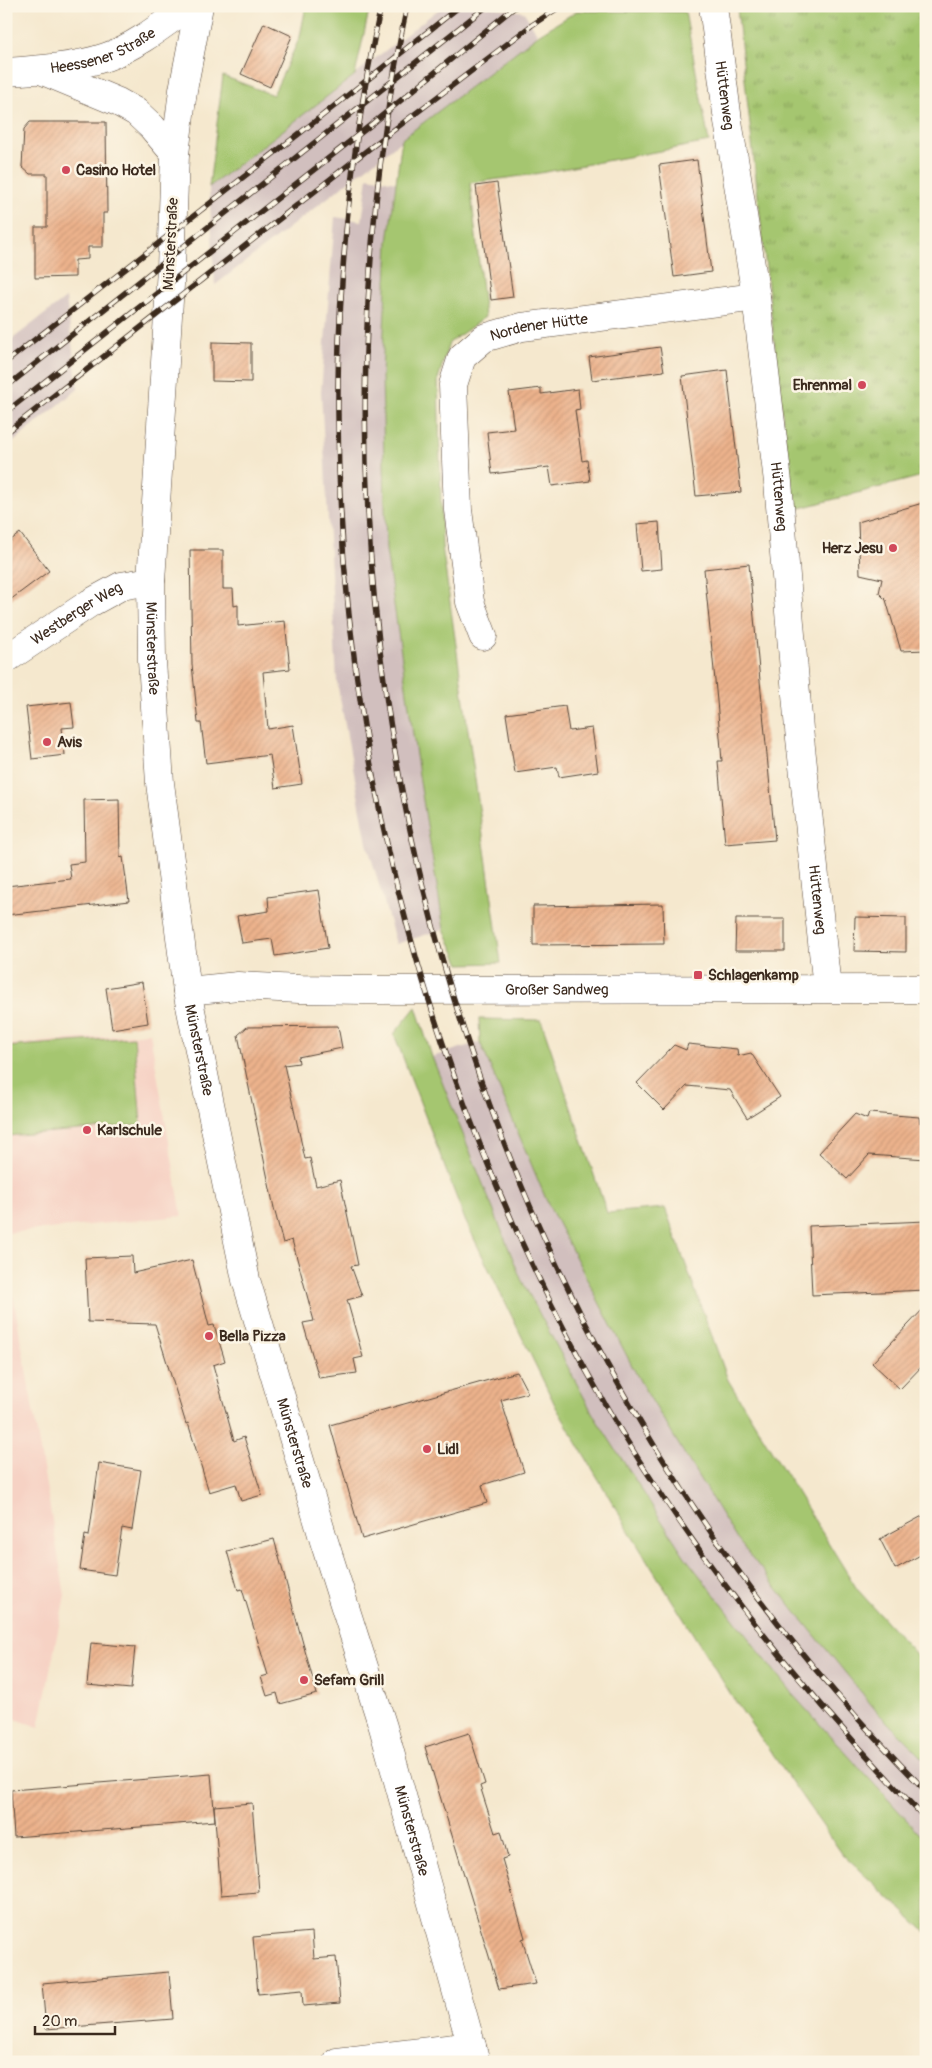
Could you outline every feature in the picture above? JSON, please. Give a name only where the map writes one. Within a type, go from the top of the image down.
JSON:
[{"type":"street","name":"Heessener Straße","points":[[6,72],[41,70],[106,57],[148,35],[189,6]]},
{"type":"street","name":"Münsterstraße","points":[[199,6],[183,90],[175,154],[171,269],[151,581],[152,661],[160,783],[187,990],[246,1280],[324,1541],[383,1727],[474,2054]]},
{"type":"street","name":"Hüttenweg","points":[[713,6],[728,121],[756,297],[778,482],[799,729],[827,988]]},
{"type":"street","points":[[41,70],[118,102],[136,112],[152,127],[175,154]]},
{"type":"street","name":"Nordener Hütte","points":[[483,636],[470,602],[458,510],[452,385],[462,356],[484,338],[522,327],[756,297]]},
{"type":"street","name":"Westberger Weg","points":[[6,659],[90,603],[121,586],[151,581]]},
{"type":"street","name":"Großer Sandweg","points":[[187,990],[238,986],[299,989],[569,991],[827,988],[926,989]]},
{"type":"street","points":[[337,2062],[474,2054]]},
{"type":"shaded area","points":[[443,6],[484,6],[524,12],[538,35],[215,285],[209,187]]},
{"type":"shaded area","points":[[368,177],[396,182],[388,242],[386,549],[420,782],[444,929],[396,944],[367,843],[337,682],[321,392],[335,217],[362,221]]},
{"type":"shaded area","points":[[66,298],[78,389],[6,448],[6,344]]},
{"type":"shaded area","name":"Karlschule","points":[[150,1033],[182,1216],[6,1233],[6,1045]]},
{"type":"shaded area","points":[[480,1042],[548,1204],[641,1383],[736,1538],[878,1713],[926,1761],[926,1841],[793,1695],[685,1557],[594,1416],[521,1279],[432,1057]]},
{"type":"shaded area","points":[[6,1254],[65,1595],[39,1727],[6,1716]]},
{"type":"green space","points":[[306,6],[370,6],[355,75],[209,187],[223,76],[273,95],[300,37]]},
{"type":"green space","points":[[926,6],[926,475],[793,510],[737,8]]},
{"type":"green space","points":[[577,11],[685,12],[709,142],[529,175],[470,183],[485,317],[449,343],[438,379],[442,546],[501,963],[460,964],[444,929],[386,550],[382,375],[388,242],[402,139],[538,35]]},
{"type":"green space","points":[[416,1007],[432,1057],[521,1279],[594,1416],[685,1557],[793,1695],[926,1841],[926,1932],[843,1855],[735,1701],[635,1541],[556,1407],[465,1220],[394,1034]]},
{"type":"green space","points":[[479,1019],[541,1020],[607,1213],[665,1208],[728,1380],[857,1589],[926,1665],[926,1761],[878,1713],[736,1538],[641,1383],[548,1204],[480,1042]]},
{"type":"green space","points":[[134,1037],[141,1125],[6,1136],[6,1047]]},
{"type":"building","points":[[264,23],[292,36],[270,87],[241,74]]},
{"type":"building","name":"Casino Hotel","points":[[30,122],[106,122],[107,213],[103,213],[103,247],[88,247],[88,259],[75,260],[75,277],[35,278],[35,227],[47,227],[47,174],[30,174],[22,167],[24,129]]},
{"type":"building","points":[[697,160],[711,272],[674,277],[659,165]]},
{"type":"building","points":[[497,183],[513,297],[491,300],[476,186]]},
{"type":"building","points":[[212,342],[251,343],[251,382],[212,381]]},
{"type":"building","points":[[660,347],[664,371],[592,380],[589,357]]},
{"type":"building","points":[[727,370],[741,492],[696,496],[682,376]]},
{"type":"building","points":[[541,388],[541,394],[578,389],[580,409],[575,410],[582,461],[587,460],[590,481],[552,486],[549,467],[492,474],[487,432],[514,429],[509,392]]},
{"type":"building","name":"Herz Jesu","points":[[926,502],[926,650],[901,651],[886,600],[879,593],[882,579],[860,574],[858,522]]},
{"type":"building","points":[[659,522],[662,569],[641,571],[637,524]]},
{"type":"building","points":[[20,533],[49,571],[6,603],[6,544]]},
{"type":"building","points":[[190,550],[223,550],[223,589],[233,589],[234,606],[238,605],[238,626],[285,621],[290,669],[263,672],[268,729],[293,725],[302,784],[275,788],[270,755],[206,763],[201,723],[198,723],[192,664]]},
{"type":"building","points":[[749,564],[775,840],[725,844],[718,761],[722,761],[704,569]]},
{"type":"building","name":"Avis","points":[[71,702],[74,727],[62,728],[65,755],[32,759],[26,707]]},
{"type":"building","points":[[565,706],[569,731],[592,728],[598,771],[559,777],[557,767],[515,773],[506,714]]},
{"type":"building","points":[[119,799],[120,858],[123,857],[129,901],[6,915],[6,886],[71,879],[69,864],[85,862],[84,800]]},
{"type":"building","points":[[319,890],[328,948],[275,956],[272,939],[242,943],[237,916],[269,911],[268,897]]},
{"type":"building","points":[[663,904],[664,944],[533,945],[533,906]]},
{"type":"building","points":[[855,917],[906,918],[906,952],[854,951]]},
{"type":"building","points":[[736,919],[785,919],[785,951],[735,951]]},
{"type":"building","points":[[142,982],[148,1023],[112,1029],[106,988]]},
{"type":"building","points":[[338,1026],[342,1048],[298,1057],[299,1063],[284,1065],[305,1159],[310,1158],[316,1186],[340,1180],[358,1265],[351,1266],[362,1296],[347,1300],[363,1357],[354,1359],[357,1373],[319,1378],[303,1323],[314,1321],[292,1240],[283,1243],[238,1035],[247,1027]]},
{"type":"building","points":[[688,1044],[737,1049],[738,1056],[751,1053],[780,1097],[747,1118],[730,1090],[687,1086],[664,1110],[637,1083],[674,1045],[686,1050]]},
{"type":"building","points":[[869,1113],[919,1117],[920,1123],[926,1121],[926,1159],[869,1155],[847,1179],[819,1153],[855,1114],[867,1119]]},
{"type":"building","points":[[926,1221],[926,1290],[812,1295],[809,1226]]},
{"type":"building","points":[[132,1256],[133,1273],[192,1260],[209,1326],[214,1325],[225,1361],[213,1365],[234,1441],[244,1437],[262,1495],[241,1501],[236,1484],[209,1492],[155,1324],[88,1322],[85,1258]]},
{"type":"building","points":[[926,1306],[926,1362],[900,1389],[872,1363]]},
{"type":"building","name":"Lidl","points":[[517,1372],[528,1393],[501,1400],[524,1472],[482,1485],[487,1503],[362,1539],[330,1425]]},
{"type":"building","points":[[99,1463],[141,1470],[132,1530],[122,1528],[115,1575],[80,1570],[85,1535],[89,1536]]},
{"type":"building","points":[[926,1514],[926,1552],[895,1569],[880,1539]]},
{"type":"building","points":[[274,1539],[317,1694],[280,1704],[277,1693],[267,1696],[261,1677],[268,1675],[242,1589],[238,1590],[227,1551]]},
{"type":"building","points":[[91,1643],[135,1647],[131,1689],[87,1685]]},
{"type":"building","points":[[469,1733],[485,1784],[480,1786],[495,1833],[501,1831],[508,1857],[502,1859],[525,1938],[522,1939],[536,1984],[499,1989],[425,1747]]},
{"type":"building","points":[[211,1774],[215,1821],[14,1837],[11,1790]]},
{"type":"building","points":[[252,1803],[259,1892],[221,1895],[214,1806]]},
{"type":"building","points":[[312,1932],[314,1959],[336,1957],[340,2003],[303,2006],[302,1990],[258,1994],[253,1937]]},
{"type":"building","points":[[169,1972],[173,2019],[46,2029],[42,1983]]},
{"type":"railway","points":[[381,6],[351,185],[338,365],[343,546],[364,726],[401,903],[454,1076],[522,1243],[605,1404],[675,1515],[753,1621],[837,1722],[926,1819]]},
{"type":"railway","points":[[407,6],[379,179],[366,353],[369,528],[387,703],[420,875],[468,1043],[530,1207],[607,1364],[640,1422],[712,1534],[793,1641],[835,1693],[926,1791]]},
{"type":"railway","points":[[6,362],[460,6]]},
{"type":"railway","points":[[6,387],[487,6]]},
{"type":"railway","points":[[6,412],[372,124],[516,6]]},
{"type":"railway","points":[[6,433],[370,148],[532,25],[561,6]]},
{"type":"place","name":"Casino Hotel","points":[[66,170]]},
{"type":"place","name":"Ehrenmal","points":[[862,385]]},
{"type":"place","name":"Herz Jesu","points":[[893,548]]},
{"type":"place","name":"Avis","points":[[47,742]]},
{"type":"place","name":"Schlagenkamp","points":[[698,975]]},
{"type":"place","name":"Karlschule","points":[[87,1130]]},
{"type":"place","name":"Bella Pizza","points":[[209,1336]]},
{"type":"place","name":"Lidl","points":[[427,1449]]},
{"type":"place","name":"Sefam Grill","points":[[304,1680]]}]
